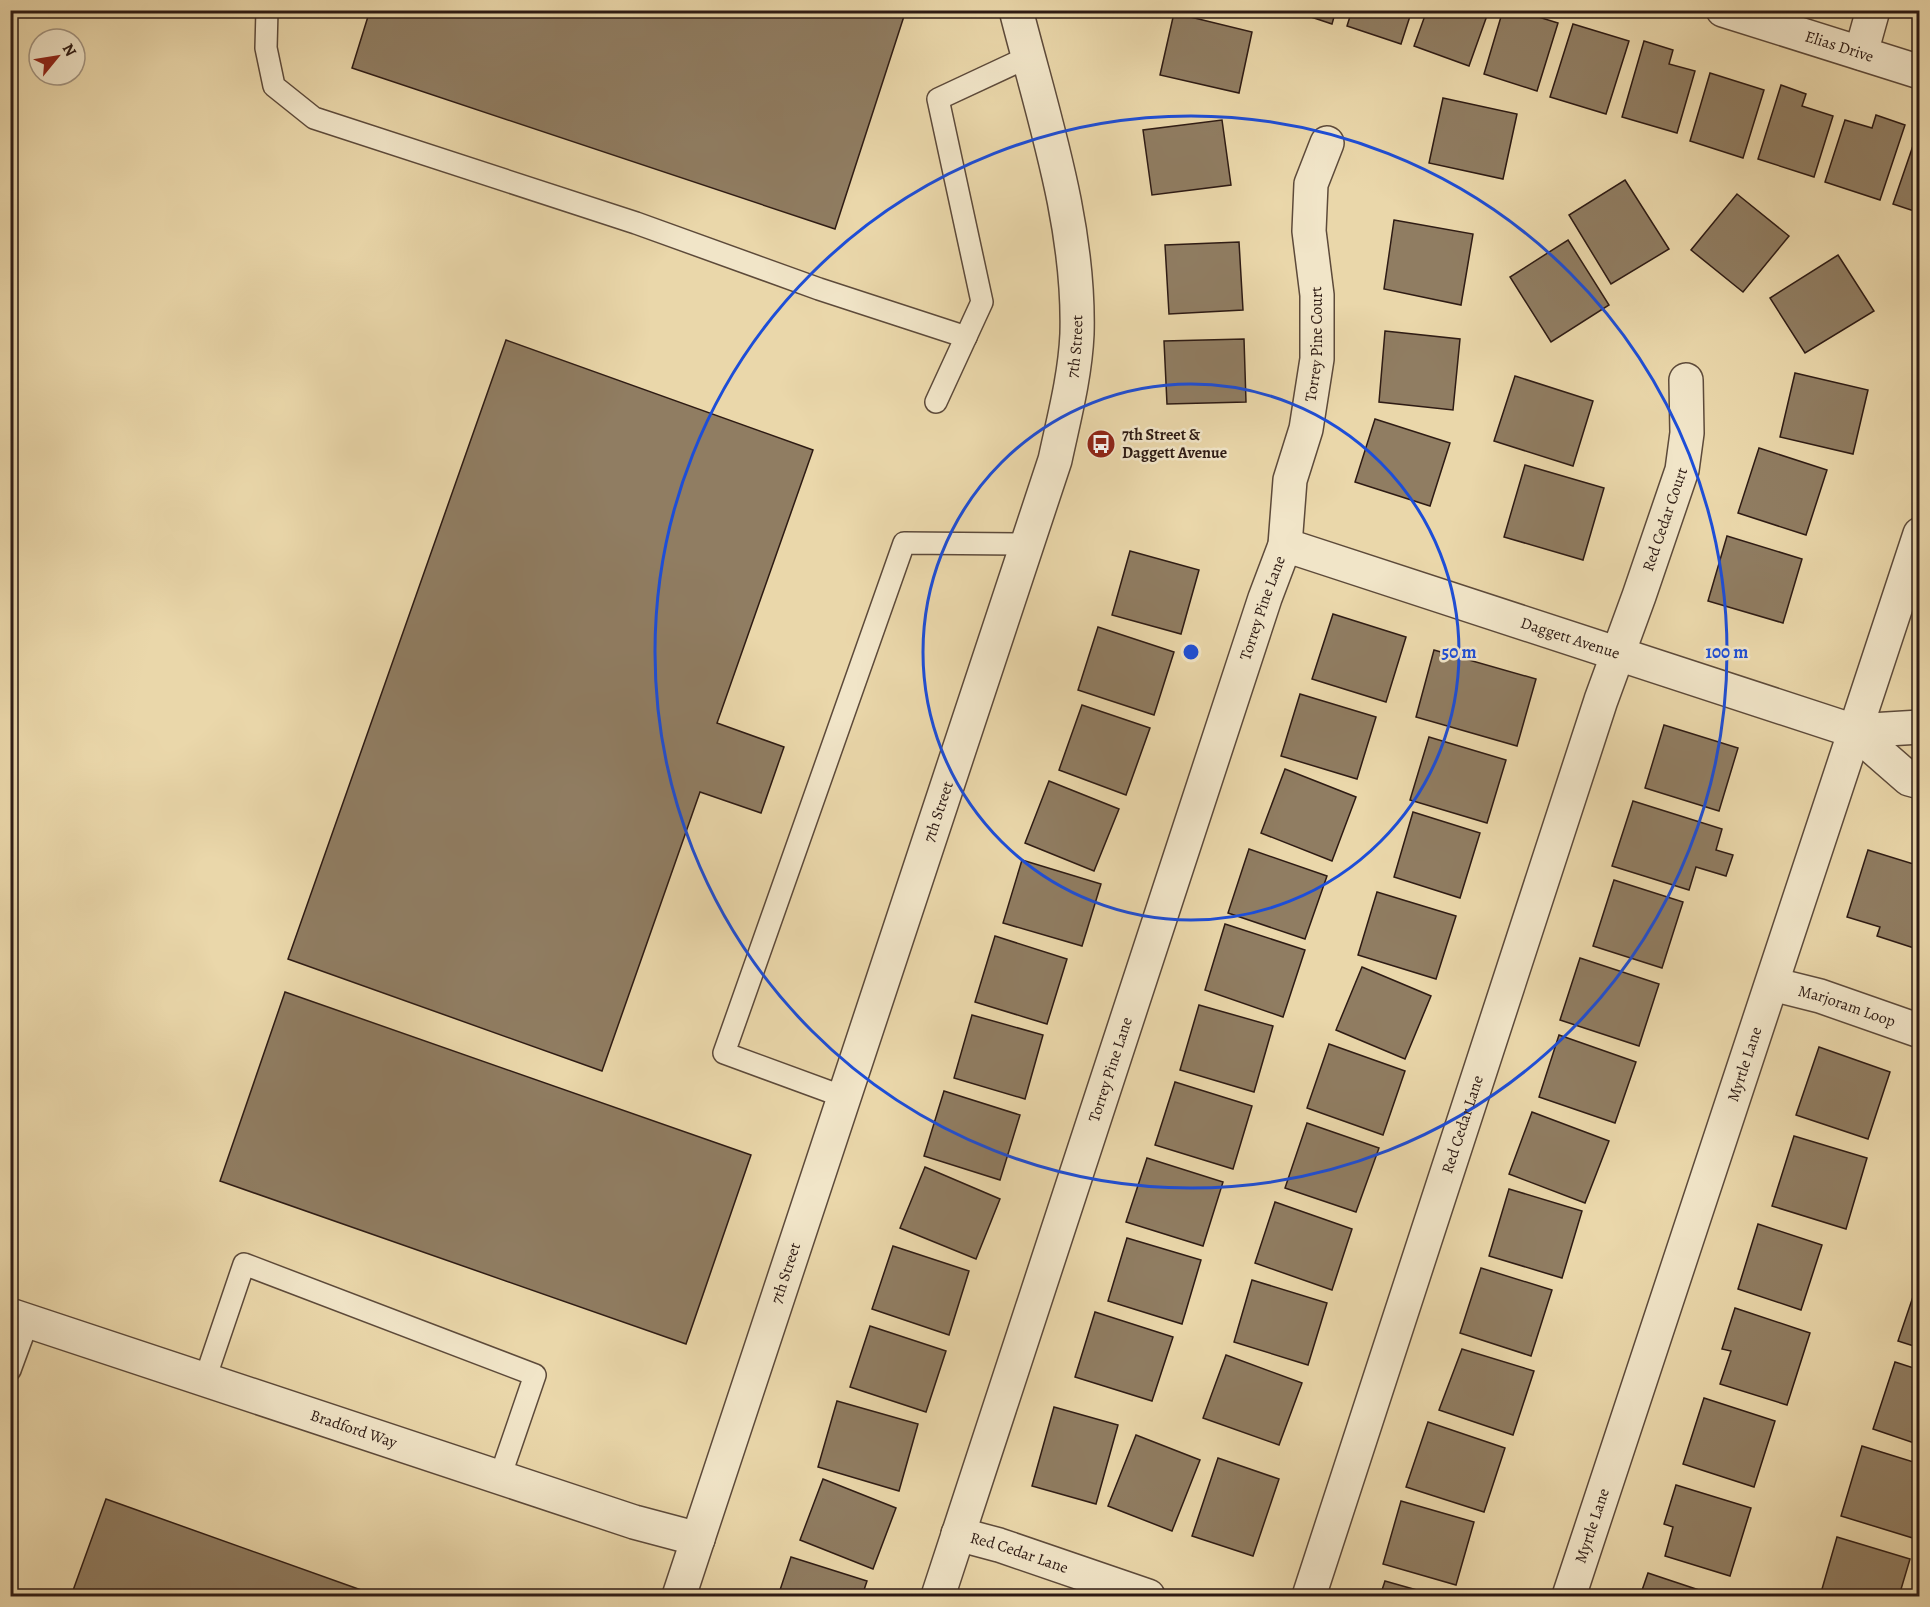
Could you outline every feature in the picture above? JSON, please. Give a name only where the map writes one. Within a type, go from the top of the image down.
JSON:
[{"type":"street","name":"7th Street","points":[[679,1596],[1055,460],[1069,404],[1077,334],[1074,257],[1060,181],[1016,10]]},
{"type":"street","name":"Elias Drive","points":[[1723,10],[1920,72]]},
{"type":"street","points":[[1861,53],[1873,10]]},
{"type":"street","name":"Torrey Pine Court","points":[[1285,545],[1290,480],[1306,429],[1317,359],[1317,295],[1309,231],[1311,184],[1326,143]]},
{"type":"street","name":"Red Cedar Court","points":[[1618,653],[1682,470],[1687,433],[1686,380]]},
{"type":"street","name":"Myrtle Lane","points":[[1569,1596],[1920,534]]},
{"type":"street","name":"Daggett Avenue","points":[[1285,545],[1854,731],[1920,727]]},
{"type":"street","name":"Torrey Pine Lane","points":[[938,1596],[1265,598],[1285,545]]},
{"type":"street","name":"Red Cedar Lane","points":[[1309,1596],[1597,711],[1618,653]]},
{"type":"street","name":"Daggett Avenue","points":[[1854,731],[1909,779],[1920,782]]},
{"type":"street","name":"Marjoram Loop","points":[[1772,984],[1820,996],[1920,1031]]},
{"type":"street","name":"Bradford Way","points":[[19,1318],[634,1522],[698,1539]]},
{"type":"street","name":"Red Cedar Lane","points":[[958,1534],[999,1545],[1148,1596]]},
{"type":"lane","points":[[267,10],[266,48],[274,87],[314,118],[636,223],[819,289],[966,337]]},
{"type":"lane","points":[[936,402],[982,302],[938,99],[1028,57]]},
{"type":"lane","points":[[844,1097],[724,1053],[904,543],[1026,544]]},
{"type":"lane","points":[[205,1379],[244,1264],[535,1374],[500,1477]]},
{"type":"lane","points":[[10,1370],[19,1318]]},
{"type":"building","points":[[370,10],[906,10],[835,229],[352,68]]},
{"type":"building","points":[[1290,10],[1336,10],[1332,24]]},
{"type":"building","points":[[1352,10],[1412,10],[1401,44],[1347,26]]},
{"type":"building","points":[[1427,10],[1489,10],[1469,66],[1414,46]]},
{"type":"building","points":[[1503,10],[1533,10],[1532,15],[1558,23],[1537,91],[1484,74]]},
{"type":"building","points":[[1174,13],[1252,32],[1239,93],[1160,75]]},
{"type":"building","points":[[1573,24],[1629,41],[1606,114],[1550,97]]},
{"type":"building","points":[[1644,41],[1673,50],[1669,64],[1695,71],[1677,133],[1622,117]]},
{"type":"building","points":[[1710,73],[1764,90],[1743,158],[1690,141]]},
{"type":"building","points":[[1781,85],[1806,94],[1802,106],[1833,116],[1814,177],[1758,159]]},
{"type":"building","points":[[1443,98],[1517,114],[1503,179],[1429,163]]},
{"type":"building","points":[[1876,115],[1905,125],[1880,200],[1825,182],[1845,120],[1872,128]]},
{"type":"building","points":[[1222,120],[1231,185],[1152,195],[1143,130]]},
{"type":"building","points":[[1916,137],[1920,138],[1920,213],[1893,204]]},
{"type":"building","points":[[1625,180],[1669,249],[1611,284],[1569,215]]},
{"type":"building","points":[[1737,194],[1789,236],[1743,292],[1691,250]]},
{"type":"building","points":[[1394,220],[1473,234],[1461,305],[1384,289]]},
{"type":"building","points":[[1568,240],[1609,305],[1551,342],[1510,277]]},
{"type":"building","points":[[1239,242],[1243,310],[1169,314],[1165,245]]},
{"type":"building","points":[[1838,255],[1874,311],[1805,353],[1770,298]]},
{"type":"building","points":[[1385,331],[1460,339],[1453,410],[1379,402]]},
{"type":"building","points":[[1244,339],[1246,402],[1167,404],[1164,341]]},
{"type":"building","points":[[506,340],[813,450],[717,723],[784,747],[761,813],[700,792],[602,1071],[288,959]]},
{"type":"building","points":[[1795,373],[1868,390],[1853,454],[1780,437]]},
{"type":"building","points":[[1515,376],[1593,401],[1573,466],[1494,441]]},
{"type":"building","points":[[1375,419],[1450,443],[1430,506],[1355,482]]},
{"type":"building","points":[[1759,448],[1827,470],[1806,535],[1738,513]]},
{"type":"building","points":[[1525,465],[1604,488],[1583,560],[1504,537]]},
{"type":"building","points":[[1727,536],[1802,559],[1783,623],[1708,601]]},
{"type":"building","points":[[1130,551],[1199,570],[1181,634],[1112,615]]},
{"type":"building","points":[[1333,614],[1406,637],[1386,702],[1312,679]]},
{"type":"building","points":[[1098,627],[1174,652],[1154,715],[1078,690]]},
{"type":"building","points":[[1434,650],[1536,679],[1517,746],[1416,717]]},
{"type":"building","points":[[1300,694],[1376,717],[1357,779],[1281,756]]},
{"type":"building","points":[[1082,705],[1150,728],[1126,795],[1059,770]]},
{"type":"building","points":[[1664,725],[1738,748],[1719,811],[1645,788]]},
{"type":"building","points":[[1429,737],[1506,760],[1487,823],[1410,800]]},
{"type":"building","points":[[1285,769],[1356,797],[1332,861],[1261,833]]},
{"type":"building","points":[[1049,781],[1119,809],[1094,871],[1025,843]]},
{"type":"building","points":[[1633,801],[1722,829],[1716,850],[1733,855],[1726,876],[1696,867],[1689,890],[1612,866]]},
{"type":"building","points":[[1413,812],[1480,833],[1460,898],[1394,877]]},
{"type":"building","points":[[1249,849],[1327,876],[1305,939],[1228,913]]},
{"type":"building","points":[[1868,850],[1920,866],[1920,931],[1914,948],[1877,936],[1880,927],[1847,917]]},
{"type":"building","points":[[1022,860],[1101,884],[1082,946],[1003,923]]},
{"type":"building","points":[[1614,880],[1683,902],[1662,968],[1593,946]]},
{"type":"building","points":[[1377,892],[1456,916],[1436,979],[1358,955]]},
{"type":"building","points":[[1225,924],[1305,950],[1283,1017],[1205,990]]},
{"type":"building","points":[[995,936],[1067,959],[1047,1024],[975,1002]]},
{"type":"building","points":[[1580,958],[1659,984],[1639,1046],[1560,1020]]},
{"type":"building","points":[[1362,967],[1431,996],[1405,1059],[1336,1030]]},
{"type":"building","points":[[285,992],[751,1155],[686,1344],[220,1181]]},
{"type":"building","points":[[1199,1005],[1273,1026],[1254,1092],[1180,1070]]},
{"type":"building","points":[[972,1015],[1043,1035],[1025,1099],[954,1078]]},
{"type":"building","points":[[1559,1035],[1636,1062],[1615,1123],[1539,1097]]},
{"type":"building","points":[[1329,1044],[1405,1071],[1383,1135],[1307,1108]]},
{"type":"building","points":[[1819,1047],[1890,1072],[1868,1139],[1796,1115]]},
{"type":"building","points":[[1175,1082],[1252,1106],[1233,1169],[1155,1145]]},
{"type":"building","points":[[944,1091],[1020,1115],[1000,1180],[924,1156]]},
{"type":"building","points":[[1532,1112],[1609,1141],[1585,1203],[1509,1174]]},
{"type":"building","points":[[1307,1123],[1379,1148],[1356,1212],[1285,1188]]},
{"type":"building","points":[[1794,1136],[1867,1158],[1846,1229],[1772,1206]]},
{"type":"building","points":[[1147,1158],[1223,1182],[1203,1246],[1126,1222]]},
{"type":"building","points":[[925,1167],[1000,1199],[976,1259],[900,1228]]},
{"type":"building","points":[[1509,1189],[1582,1211],[1562,1278],[1489,1256]]},
{"type":"building","points":[[1275,1202],[1352,1229],[1332,1290],[1255,1263]]},
{"type":"building","points":[[1758,1224],[1822,1245],[1801,1310],[1738,1289]]},
{"type":"building","points":[[1127,1238],[1201,1260],[1182,1324],[1108,1301]]},
{"type":"building","points":[[893,1246],[969,1271],[949,1335],[872,1309]]},
{"type":"building","points":[[1481,1268],[1552,1290],[1531,1356],[1460,1333]]},
{"type":"building","points":[[1920,1276],[1920,1348],[1898,1341]]},
{"type":"building","points":[[1252,1280],[1327,1303],[1308,1365],[1234,1342]]},
{"type":"building","points":[[1735,1308],[1810,1333],[1787,1405],[1720,1384],[1731,1351],[1722,1349]]},
{"type":"building","points":[[1095,1312],[1173,1337],[1152,1401],[1075,1377]]},
{"type":"building","points":[[870,1326],[946,1351],[926,1412],[850,1387]]},
{"type":"building","points":[[1462,1349],[1534,1371],[1513,1435],[1439,1410]]},
{"type":"building","points":[[1226,1355],[1302,1383],[1279,1445],[1203,1418]]},
{"type":"building","points":[[1895,1362],[1920,1370],[1920,1445],[1873,1429]]},
{"type":"building","points":[[1704,1398],[1775,1421],[1754,1487],[1683,1464]]},
{"type":"building","points":[[837,1401],[918,1424],[899,1491],[818,1467]]},
{"type":"building","points":[[1054,1407],[1118,1425],[1096,1504],[1032,1486]]},
{"type":"building","points":[[1428,1422],[1505,1448],[1484,1512],[1406,1487]]},
{"type":"building","points":[[1136,1435],[1200,1460],[1172,1531],[1108,1506]]},
{"type":"building","points":[[1862,1446],[1920,1464],[1920,1528],[1916,1539],[1841,1516]]},
{"type":"building","points":[[1218,1458],[1279,1479],[1253,1556],[1192,1536]]},
{"type":"building","points":[[823,1479],[896,1508],[873,1569],[800,1540]]},
{"type":"building","points":[[1676,1485],[1751,1508],[1730,1576],[1665,1556],[1673,1527],[1664,1524]]},
{"type":"building","points":[[106,1499],[378,1596],[71,1596]]},
{"type":"building","points":[[1401,1501],[1474,1522],[1456,1585],[1383,1564]]},
{"type":"building","points":[[1837,1537],[1910,1559],[1899,1596],[1820,1596]]},
{"type":"building","points":[[791,1557],[867,1581],[862,1596],[778,1596]]},
{"type":"building","points":[[1648,1573],[1711,1594],[1710,1596],[1640,1596]]},
{"type":"building","points":[[1385,1581],[1438,1596],[1380,1596]]},
{"type":"place","name":"7th Street & Daggett Avenue","points":[[1101,444]]}]
